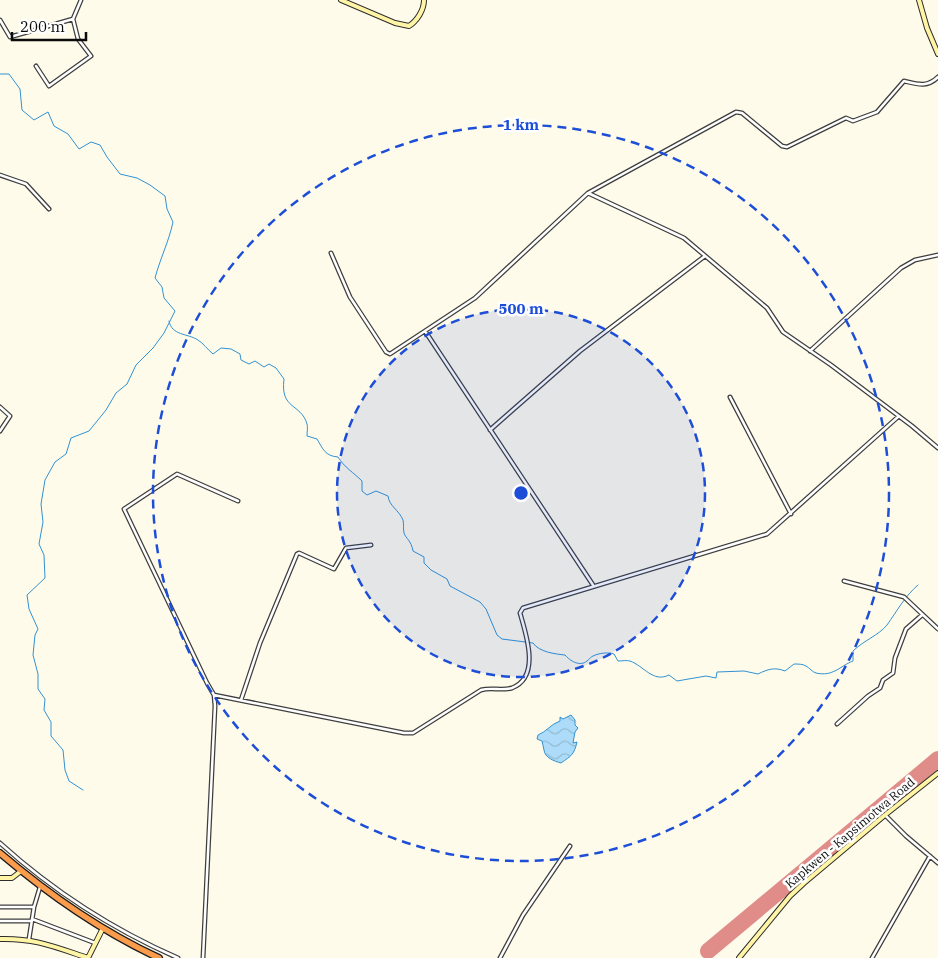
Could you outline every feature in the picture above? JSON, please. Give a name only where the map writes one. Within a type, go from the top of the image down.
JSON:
[{"type":"highway","points":[[0,853],[40,886],[103,928],[159,958]]},
{"type":"street","points":[[36,66],[48,86],[91,56],[78,39],[73,19],[81,0]]},
{"type":"street","points":[[341,0],[395,23],[409,26],[416,21],[423,8],[424,0]]},
{"type":"street","points":[[919,0],[927,28],[938,54]]},
{"type":"street","points":[[0,20],[10,37],[73,19]]},
{"type":"street","points":[[331,253],[350,297],[386,352],[391,354],[476,298],[588,193],[736,112],[742,113],[787,148],[846,118],[853,121],[877,112],[904,80],[917,84],[928,84],[938,76]]},
{"type":"street","points":[[0,175],[26,184],[49,209]]},
{"type":"street","points":[[588,193],[684,238],[767,308],[783,332],[899,416],[938,448]]},
{"type":"street","points":[[810,350],[901,268],[915,260],[938,255]]},
{"type":"street","points":[[490,430],[580,352],[705,256]]},
{"type":"street","points":[[426,331],[593,586]]},
{"type":"street","points":[[730,398],[791,514]]},
{"type":"street","points":[[0,407],[10,416],[0,431]]},
{"type":"street","points":[[214,695],[404,733],[413,733],[481,690],[486,688],[501,690],[517,685],[526,675],[530,656],[521,610],[526,606],[763,536],[791,514],[899,416]]},
{"type":"street","points":[[203,958],[212,780],[214,695],[124,508],[176,474],[238,502]]},
{"type":"street","points":[[241,700],[260,643],[296,555],[299,553],[334,569],[346,548],[371,545]]},
{"type":"street","points":[[844,580],[904,597],[938,629]]},
{"type":"street","points":[[837,724],[868,696],[880,688],[883,680],[893,673],[895,658],[906,629],[922,615]]},
{"type":"street","name":"Kapkwen - Kapsimotwa Road","points":[[739,958],[790,896],[885,815],[938,773]]},
{"type":"street","points":[[885,815],[938,863]]},
{"type":"street","points":[[0,843],[52,884],[118,928],[178,958]]},
{"type":"street","points":[[500,958],[523,915],[570,846]]},
{"type":"street","points":[[872,958],[930,856]]},
{"type":"street","points":[[0,878],[12,878],[21,871]]},
{"type":"street","points":[[48,891],[52,884]]},
{"type":"street","points":[[29,939],[34,907],[40,886]]},
{"type":"street","points":[[0,907],[34,907]]},
{"type":"street","points":[[0,921],[32,920],[95,943]]},
{"type":"street","points":[[0,939],[29,939],[88,958],[103,928]]},
{"type":"street","points":[[114,935],[118,928]]},
{"type":"water","points":[[571,715],[578,728],[575,732],[573,743],[577,742],[572,755],[561,763],[548,757],[542,741],[537,739],[538,735],[560,721],[560,717],[563,719]]},
{"type":"waterway","points":[[0,74],[9,74],[20,89],[22,110],[34,120],[48,112],[54,126],[68,134],[79,149],[91,142],[100,145],[120,174],[137,178],[165,196],[167,209],[173,222],[155,278],[162,287],[164,298],[175,311],[164,333],[153,348],[136,365],[127,384],[116,393],[106,410],[89,431],[71,438],[66,454],[55,462],[45,480],[41,504],[43,522],[39,544],[44,555],[45,578],[27,595],[29,609],[38,629],[35,635],[33,655],[38,674],[38,689],[45,699],[44,710],[51,722],[51,736],[63,750],[65,770],[69,781],[83,790]]},
{"type":"waterway","points":[[169,321],[173,329],[180,334],[198,340],[213,354],[221,348],[231,349],[240,354],[241,360],[249,364],[255,361],[264,367],[269,364],[276,368],[284,379],[285,396],[304,417],[307,425],[307,436],[317,439],[327,454],[338,457],[362,481],[362,491],[367,495],[376,491],[388,496],[390,503],[403,520],[404,533],[413,551],[424,557],[424,563],[431,570],[447,579],[450,586],[480,602],[486,609],[497,635],[502,639],[533,643],[543,650],[565,655],[578,663],[584,663],[598,654],[612,653],[618,661],[630,661],[653,675],[658,677],[669,675],[677,681],[706,676],[716,678],[717,672],[744,671],[758,674],[772,669],[785,671],[794,664],[805,665],[813,672],[827,674],[853,661],[853,651],[884,629],[905,599],[918,585]]},
{"type":"runway","points":[[708,951],[938,759]]}]
